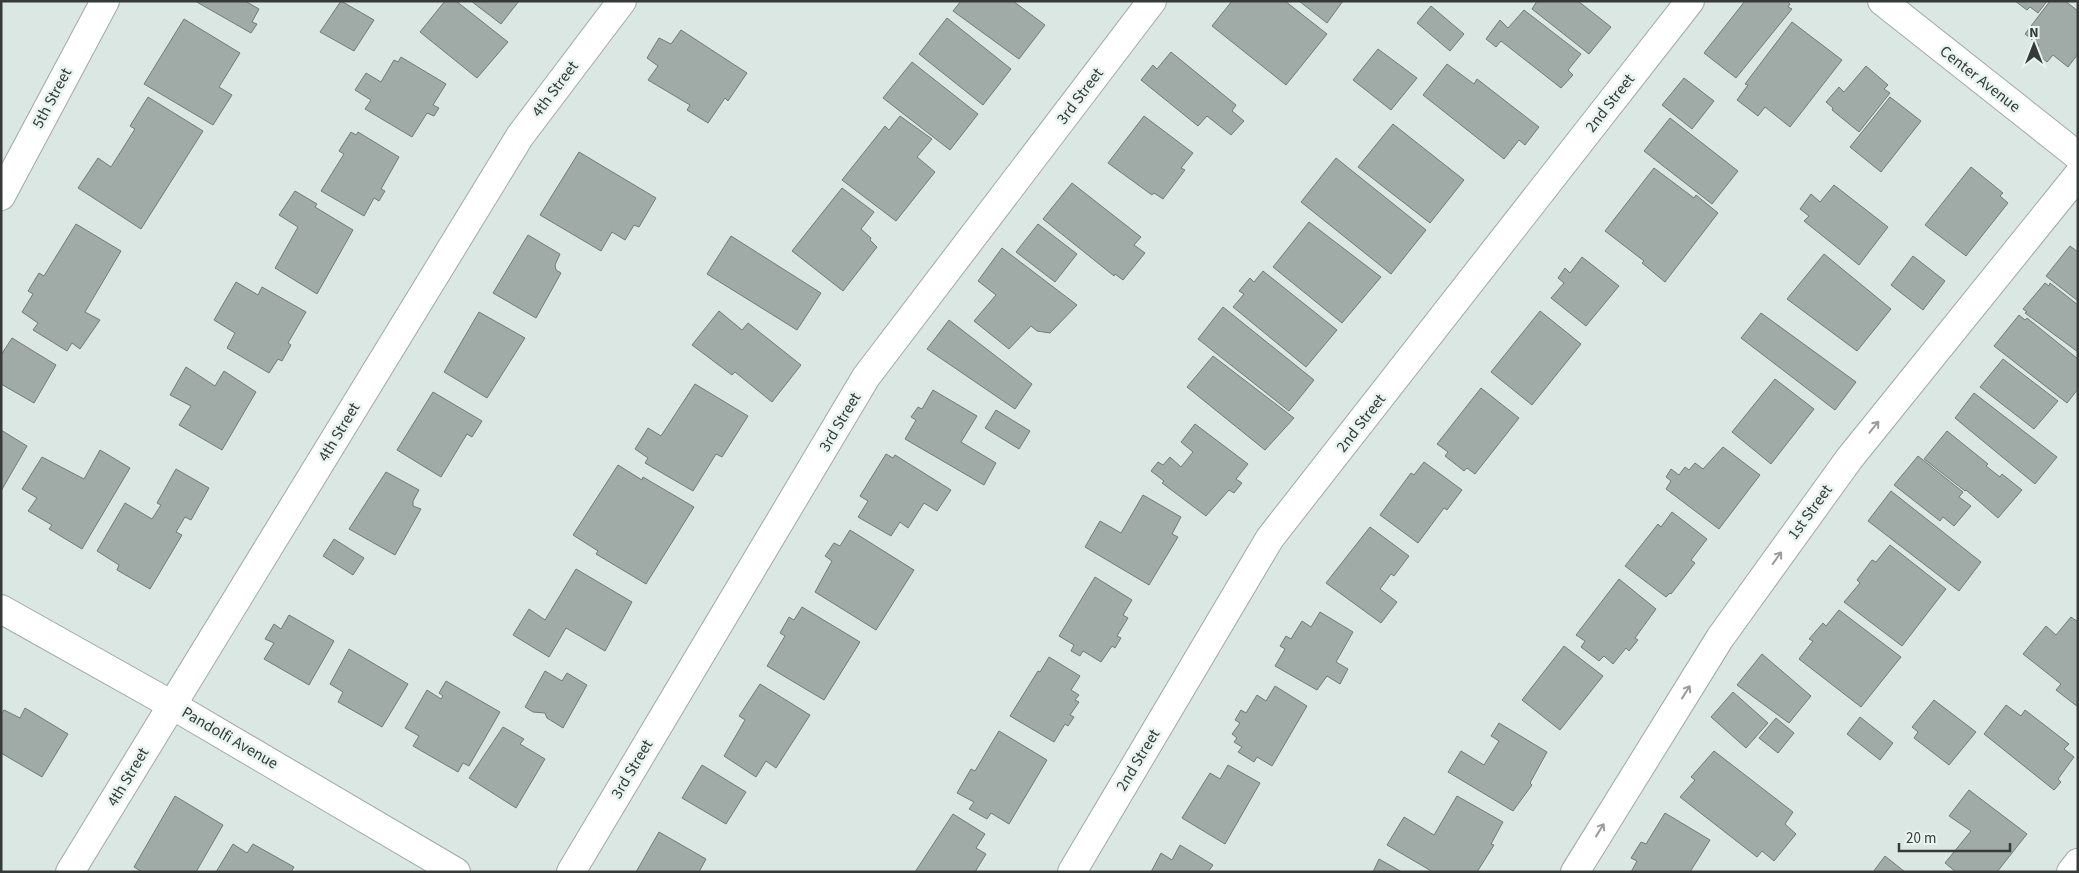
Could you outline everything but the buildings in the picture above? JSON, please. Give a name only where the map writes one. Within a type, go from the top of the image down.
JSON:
[{"type":"street","name":"5th Street","points":[[1,196],[105,1]]},
{"type":"street","name":"4th Street","points":[[70,872],[520,136],[622,1]]},
{"type":"street","name":"3rd Street","points":[[570,872],[866,377],[1152,1]]},
{"type":"street","name":"2nd Street","points":[[1072,872],[1270,538],[1690,1]]},
{"type":"street","name":"Center Avenue","points":[[1882,1],[2078,156]]},
{"type":"street","name":"1st Street","points":[[1575,872],[1720,638],[1849,458],[2078,175]]},
{"type":"street","name":"Pandolfi Avenue","points":[[1,609],[172,705],[456,872]]},
{"type":"street","points":[[2071,872],[2078,863]]}]
